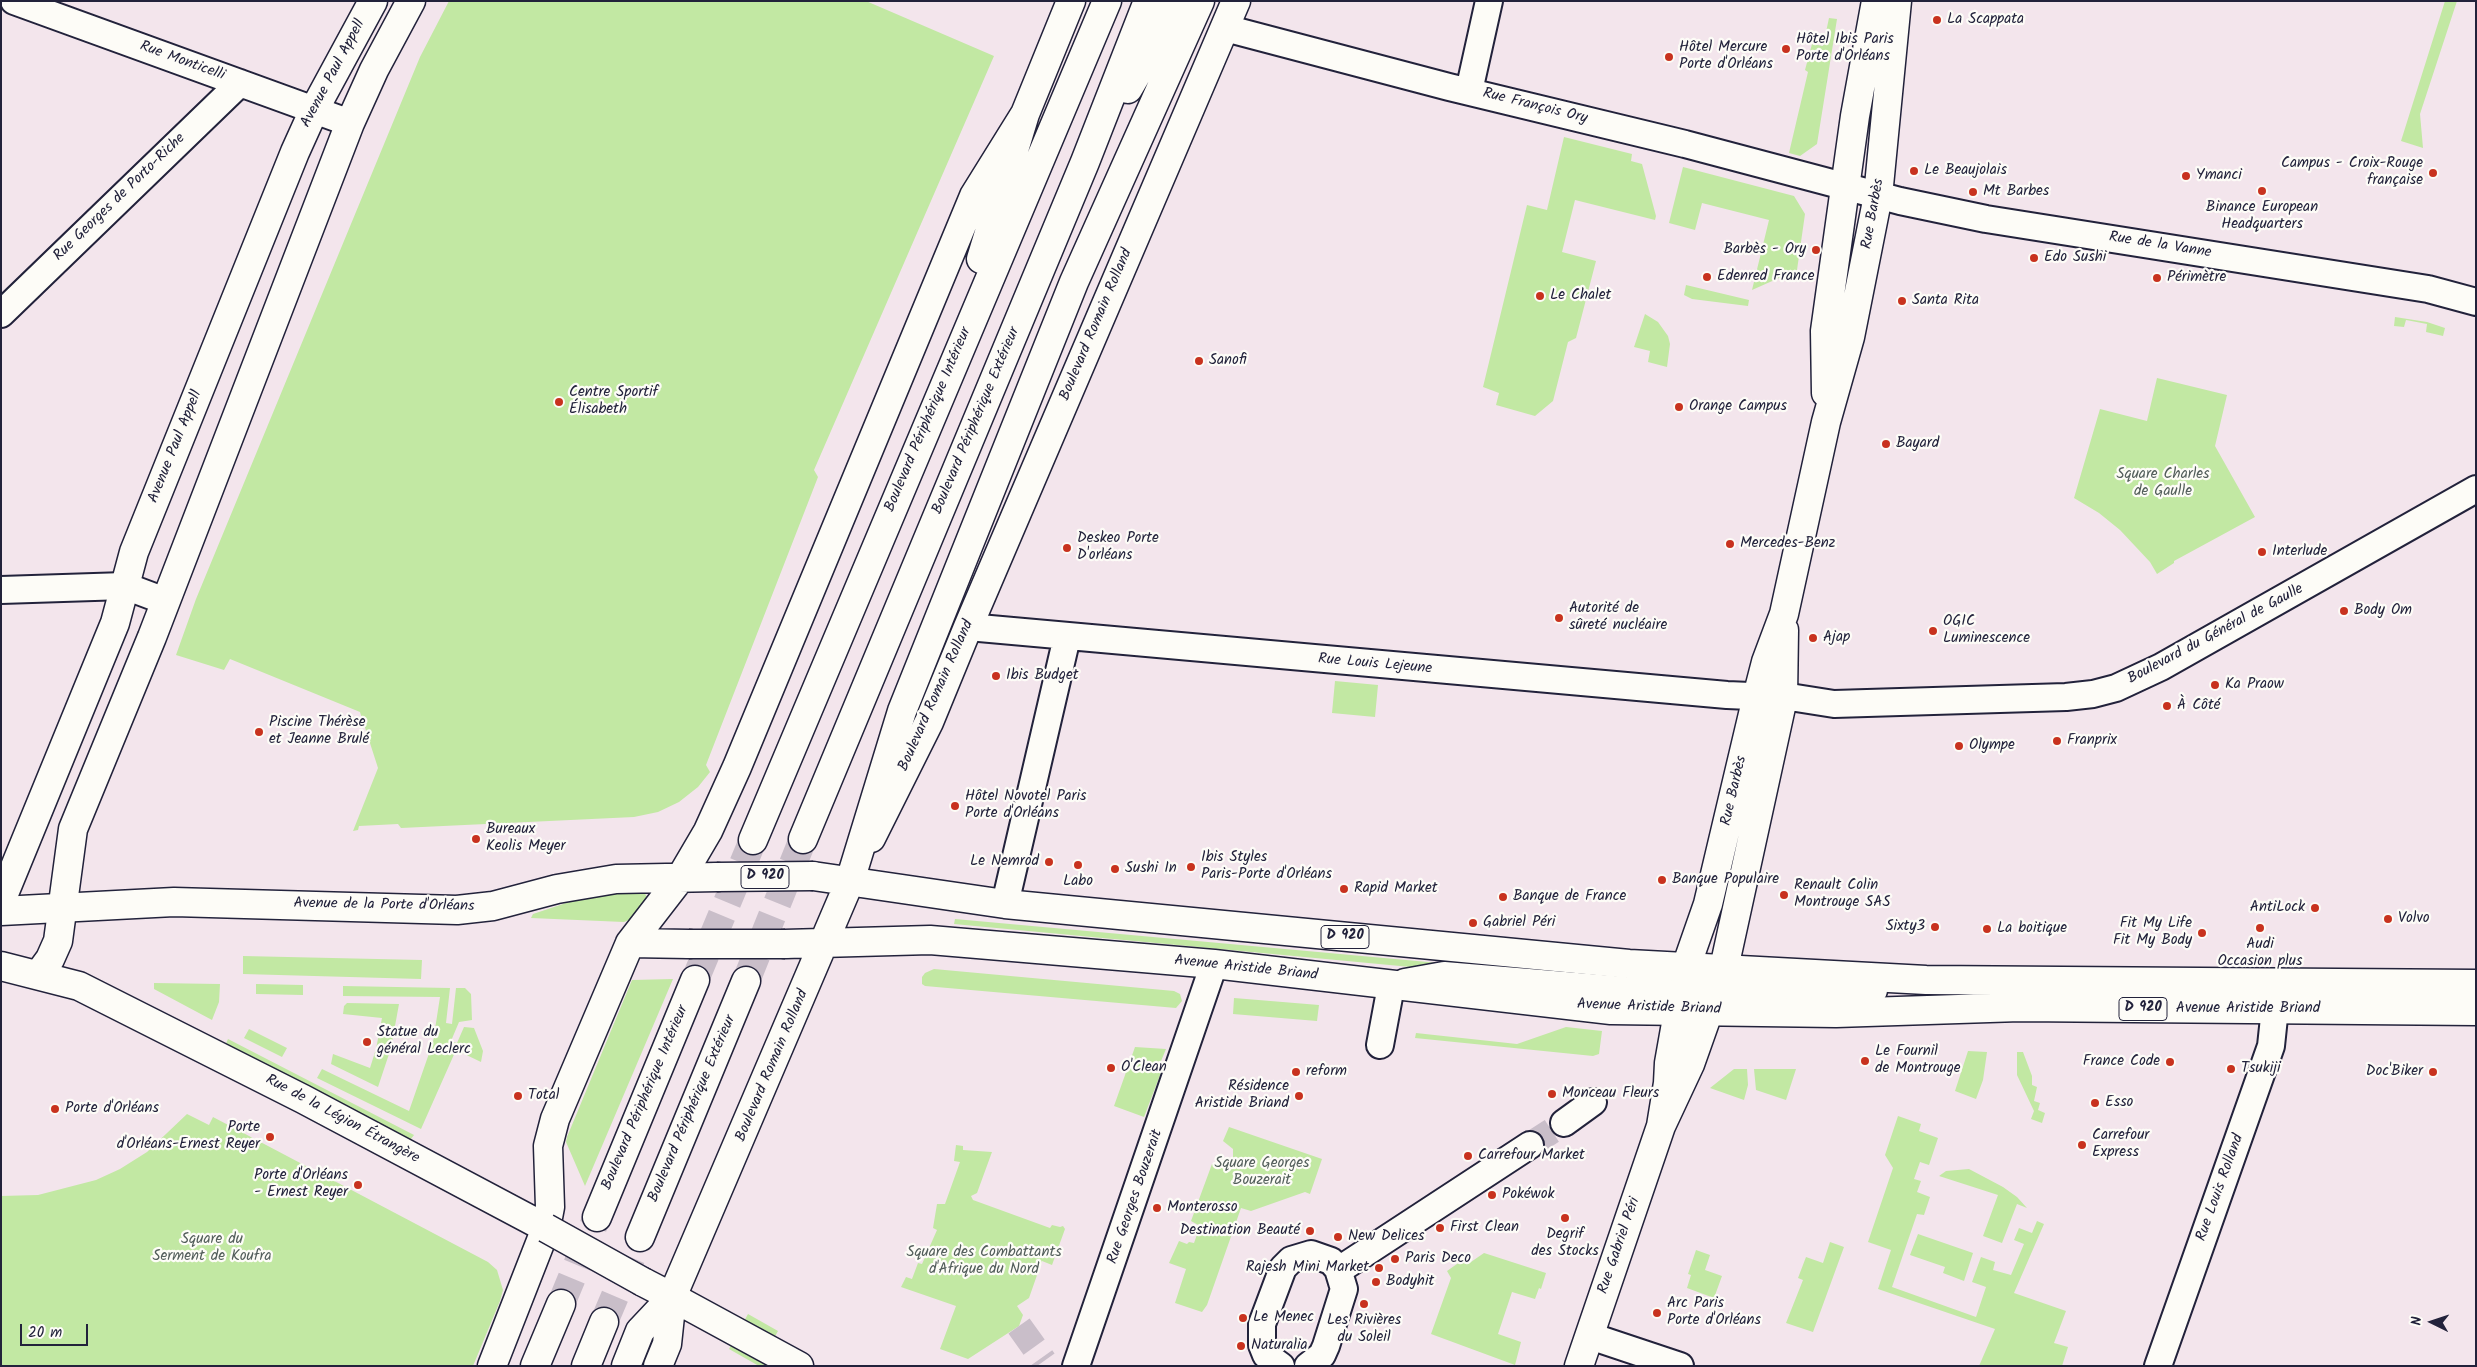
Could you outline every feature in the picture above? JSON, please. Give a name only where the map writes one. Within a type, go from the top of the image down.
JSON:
[{"type":"main road","name":"Avenue Paul Appell","points":[[1,901],[114,623],[134,552],[314,110],[373,1]]},
{"type":"main road","points":[[38,974],[50,960],[58,941],[73,829],[164,602],[350,123],[374,70],[411,1]]},
{"type":"main road","points":[[941,390],[1025,114],[1071,1]]},
{"type":"main road","name":"Boulevard Périphérique Intérieur","points":[[753,840],[941,390],[1107,1]]},
{"type":"main road","name":"Boulevard Périphérique Extérieur","points":[[803,839],[1086,162],[1148,1]]},
{"type":"main road","points":[[1086,162],[1148,55],[1173,1]]},
{"type":"main road","points":[[850,881],[902,711],[1074,282],[1200,1]]},
{"type":"main road","name":"Boulevard Romain Rolland","points":[[658,1366],[667,1344],[672,1297],[850,881],[929,722],[1236,1]]},
{"type":"main road","name":"Rue Barbès","points":[[1826,422],[1825,331],[1845,187],[1876,1]]},
{"type":"main road","name":"Rue Barbès","points":[[1716,989],[1784,614],[1826,422],[1850,337],[1878,196],[1897,1]]},
{"type":"main road","points":[[492,1366],[546,1228],[550,1206],[548,1146],[555,1119],[630,944],[681,877],[708,832],[737,767],[974,196],[1025,114]]},
{"type":"main road","name":"Rue Barbès","points":[[1681,990],[1770,697]]},
{"type":"main road","name":"Avenue de la Porte d'Orléans","points":[[1,911],[174,902],[457,910],[493,906],[584,883],[616,879],[813,876],[850,881]]},
{"type":"main road","name":"Avenue Aristide Briand","points":[[850,881],[1005,904],[1482,950],[1681,990],[1926,980],[2476,984]]},
{"type":"main road","name":"Avenue Aristide Briand","points":[[825,943],[930,940],[1214,964],[1611,1010],[1681,990],[1716,989],[1882,1013],[2020,1007],[2476,1011]]},
{"type":"main road","points":[[630,944],[825,943]]},
{"type":"main road","name":"Rue de la Légion Étrangère","points":[[1,966],[79,986],[112,1002],[303,1099],[546,1228],[799,1366]]},
{"type":"main road","name":"Boulevard Périphérique Intérieur","points":[[596,1217],[695,980]]},
{"type":"main road","name":"Boulevard Périphérique Extérieur","points":[[640,1238],[746,981]]},
{"type":"main road","name":"Rue Gabriel Péri","points":[[1579,1366],[1661,1126],[1686,1072],[1716,989]]},
{"type":"main road","name":"Rue Gabriel Péri","points":[[1661,1126],[1681,990]]},
{"type":"main road","points":[[626,1366],[640,1331],[672,1297]]},
{"type":"main road","points":[[535,1366],[561,1304]]},
{"type":"main road","points":[[586,1366],[604,1322]]},
{"type":"street","name":"Rue Monticelli","points":[[14,1],[350,123]]},
{"type":"street","points":[[1470,92],[1489,1]]},
{"type":"street","name":"Rue François Ory","points":[[1224,28],[1470,92],[1685,144],[1845,187]]},
{"type":"street","name":"Rue Georges de Porto-Riche","points":[[1,314],[240,83]]},
{"type":"street","name":"Rue de la Vanne","points":[[1845,187],[1986,220],[2428,289],[2476,302]]},
{"type":"street","name":"Boulevard du Général de Gaulle","points":[[1770,697],[1834,704],[2056,698],[2093,694],[2116,688],[2161,667],[2214,638],[2476,489]]},
{"type":"street","points":[[1,590],[125,586],[164,602]]},
{"type":"street","name":"Rue Louis Lejeune","points":[[968,627],[1770,697]]},
{"type":"street","points":[[1005,904],[1067,636]]},
{"type":"street","name":"Rue Georges Bouzerait","points":[[1076,1366],[1194,1027],[1214,964]]},
{"type":"street","points":[[1380,1045],[1391,986]]},
{"type":"street","name":"Rue Louis Rolland","points":[[2158,1366],[2272,1046],[2275,1008]]},
{"type":"street","points":[[1564,1123],[1593,1102]]},
{"type":"street","points":[[1339,1270],[1530,1146]]},
{"type":"street","points":[[1265,1362],[1260,1334],[1283,1268],[1291,1260],[1311,1254],[1331,1261],[1339,1270],[1344,1289],[1324,1351],[1318,1359],[1308,1366]]},
{"type":"street","points":[[1590,1336],[1680,1366]]},
{"type":"green space","name":"Centre Sportif Élisabeth","points":[[449,1],[866,1],[994,56],[814,470],[818,477],[706,765],[710,772],[698,787],[679,802],[658,812],[634,817],[401,828],[398,824],[359,826],[358,830],[353,831],[378,768],[360,712],[230,659],[224,670],[176,655],[196,599],[420,57]]},
{"type":"green space","points":[[2445,1],[2457,1],[2420,114],[2423,148],[2401,141]]},
{"type":"green space","points":[[1829,18],[1837,19],[1817,144],[1800,156],[1789,153],[1808,72],[1805,70],[1812,44],[1823,46]]},
{"type":"green space","points":[[1564,137],[1632,154],[1631,161],[1642,164],[1656,216],[1655,220],[1575,200],[1562,252],[1596,261],[1576,338],[1568,342],[1553,401],[1535,416],[1496,405],[1499,393],[1483,387],[1527,205],[1547,210]]},
{"type":"green space","points":[[1683,167],[1794,196],[1805,214],[1797,270],[1752,290],[1769,220],[1702,203],[1695,230],[1669,223]]},
{"type":"green space","points":[[1686,285],[1749,300],[1748,306],[1692,299],[1684,295]]},
{"type":"green space","points":[[1645,314],[1658,322],[1668,336],[1670,344],[1667,367],[1648,362],[1650,351],[1634,347]]},
{"type":"green space","points":[[2395,317],[2427,322],[2445,328],[2443,336],[2426,332],[2427,324],[2406,320],[2404,327],[2394,326]]},
{"type":"green space","name":"Square Charles de Gaulle","points":[[2157,378],[2227,395],[2215,446],[2255,517],[2174,561],[2174,563],[2157,574],[2150,562],[2120,530],[2099,513],[2074,498],[2100,409],[2147,421]]},
{"type":"green space","points":[[1335,681],[1378,685],[1375,717],[1332,713]]},
{"type":"green space","points":[[644,892],[647,897],[629,920],[624,922],[531,918],[533,914],[587,896]]},
{"type":"green space","points":[[955,919],[1472,966],[1485,974],[954,924]]},
{"type":"green space","points":[[243,956],[422,960],[421,979],[243,974]]},
{"type":"green space","points":[[934,969],[1174,991],[1180,994],[1182,1001],[1176,1008],[925,986],[922,984],[922,977],[925,973]]},
{"type":"green space","points":[[673,979],[585,1186],[566,1142],[567,1137],[632,980]]},
{"type":"green space","points":[[154,983],[220,984],[219,1002],[212,1020],[154,989]]},
{"type":"green space","points":[[256,984],[303,985],[303,995],[256,994]]},
{"type":"green space","points":[[343,986],[450,988],[446,1023],[452,1024],[456,988],[465,988],[471,994],[472,1020],[459,1022],[451,1041],[457,1043],[464,1027],[474,1028],[483,1051],[481,1062],[456,1050],[421,1129],[317,1078],[322,1069],[409,1111],[433,1042],[440,997],[343,996]]},
{"type":"green space","points":[[1234,998],[1319,1005],[1317,1021],[1233,1014]]},
{"type":"green space","points":[[347,1003],[399,1004],[391,1048],[378,1087],[331,1064],[333,1054],[370,1068],[376,1049],[382,1018],[343,1014],[344,1006]]},
{"type":"green space","points":[[1566,1027],[1602,1031],[1599,1054],[1593,1056],[1415,1038],[1416,1033],[1517,1044]]},
{"type":"green space","points":[[249,1029],[287,1048],[282,1057],[244,1038]]},
{"type":"green space","points":[[228,1039],[414,1135],[408,1143],[224,1048]]},
{"type":"green space","points":[[1135,1047],[1166,1049],[1159,1066],[1162,1070],[1144,1117],[1114,1106]]},
{"type":"green space","points":[[1968,1051],[1987,1052],[1983,1080],[1976,1099],[1955,1091]]},
{"type":"green space","points":[[2017,1052],[2023,1052],[2032,1076],[2032,1085],[2037,1087],[2034,1101],[2040,1103],[2038,1110],[2045,1113],[2042,1123],[2031,1119],[2034,1111],[2017,1075]]},
{"type":"green space","points":[[1734,1069],[1747,1069],[1748,1085],[1744,1100],[1710,1088]]},
{"type":"green space","points":[[1754,1069],[1796,1069],[1786,1100],[1756,1090]]},
{"type":"green space","name":"Square du Serment de Koufra","points":[[187,1114],[209,1125],[213,1117],[488,1262],[497,1270],[503,1290],[473,1366],[1,1366],[1,1196],[38,1195],[96,1180],[120,1169],[147,1152]]},
{"type":"green space","points":[[1898,1116],[1921,1124],[1919,1131],[1938,1138],[1929,1165],[1920,1162],[1914,1179],[1921,1181],[1917,1192],[1930,1197],[1924,1215],[1917,1214],[1892,1287],[1976,1317],[1986,1287],[1972,1282],[1981,1257],[1995,1262],[1993,1270],[2011,1275],[2024,1244],[2014,1240],[2019,1228],[2032,1233],[2037,1221],[2044,1224],[2014,1293],[2066,1311],[2054,1343],[2068,1347],[2062,1366],[1979,1366],[1995,1329],[1878,1289],[1891,1250],[1868,1242],[1893,1168],[1885,1155]]},
{"type":"green space","name":"Square Georges Bouzerait","points":[[1229,1127],[1322,1159],[1310,1194],[1305,1192],[1251,1211],[1241,1208],[1207,1305],[1202,1312],[1175,1303],[1186,1269],[1169,1263],[1179,1241],[1187,1244],[1189,1242],[1194,1243],[1200,1226],[1191,1221],[1212,1164],[1226,1169],[1233,1159],[1233,1149],[1223,1141]]},
{"type":"green space","name":"Square des Combattants d'Afrique du Nord","points":[[956,1145],[963,1146],[963,1150],[992,1152],[977,1193],[971,1196],[973,1200],[1050,1228],[1052,1225],[1063,1226],[1065,1229],[1052,1265],[1042,1261],[1029,1298],[1017,1306],[1023,1315],[1019,1326],[968,1359],[940,1349],[956,1306],[901,1287],[906,1277],[912,1279],[918,1263],[922,1264],[937,1230],[933,1228],[937,1204],[945,1204],[960,1162],[954,1161]]},
{"type":"green space","points":[[1969,1169],[2003,1187],[2017,1197],[2027,1208],[2017,1204],[2002,1243],[1983,1236],[1998,1195],[1939,1176],[1946,1171]]},
{"type":"green space","points":[[1918,1234],[1973,1253],[1964,1281],[1943,1273],[1945,1267],[1910,1255]]},
{"type":"green space","points":[[1830,1242],[1844,1247],[1813,1332],[1786,1323],[1803,1280],[1798,1278],[1806,1257],[1823,1263]]},
{"type":"green space","points":[[1696,1250],[1710,1255],[1705,1270],[1722,1276],[1714,1298],[1687,1288],[1691,1275],[1688,1274]]},
{"type":"green space","points":[[1484,1253],[1546,1273],[1541,1289],[1539,1288],[1535,1299],[1512,1292],[1498,1334],[1521,1342],[1515,1365],[1431,1334],[1451,1278],[1447,1271],[1464,1259],[1468,1264]]},
{"type":"green space","points":[[748,1314],[778,1331],[772,1342],[742,1325]]},
{"type":"green space","points":[[735,1338],[785,1366],[759,1366],[729,1349]]},
{"type":"tunnel","points":[[746,981],[803,839]]},
{"type":"tunnel","points":[[695,980],[753,840]]},
{"type":"tunnel","points":[[1530,1145],[1564,1123]]},
{"type":"tunnel","points":[[561,1304],[597,1217]]},
{"type":"tunnel","points":[[604,1322],[640,1237]]},
{"type":"tunnel","points":[[1019,1326],[1044,1361]]},
{"type":"place","name":"La Scappata","points":[[1937,20]]},
{"type":"place","name":"Hôtel Ibis Paris Porte d'Orléans","points":[[1786,49]]},
{"type":"place","name":"Hôtel Mercure Porte d'Orléans","points":[[1669,57]]},
{"type":"place","name":"Le Beaujolais","points":[[1914,171]]},
{"type":"place","name":"Campus - Croix-Rouge française","points":[[2433,173]]},
{"type":"place","name":"Ymanci","points":[[2186,176]]},
{"type":"place","name":"Binance European Headquarters","points":[[2262,191]]},
{"type":"place","name":"Mt Barbes","points":[[1973,192]]},
{"type":"place","name":"Barbès - Ory","points":[[1816,250]]},
{"type":"place","name":"Edo Sushi","points":[[2034,258]]},
{"type":"place","name":"Edenred France","points":[[1707,277]]},
{"type":"place","name":"Périmètre","points":[[2157,278]]},
{"type":"place","name":"Le Chalet","points":[[1540,296]]},
{"type":"place","name":"Santa Rita","points":[[1902,301]]},
{"type":"place","name":"Sanofi","points":[[1199,361]]},
{"type":"place","name":"Centre Sportif Élisabeth","points":[[559,402]]},
{"type":"place","name":"Orange Campus","points":[[1679,407]]},
{"type":"place","name":"Bayard","points":[[1886,444]]},
{"type":"place","name":"Mercedes-Benz","points":[[1730,544]]},
{"type":"place","name":"Deskeo Porte D'orléans","points":[[1067,548]]},
{"type":"place","name":"Interlude","points":[[2262,552]]},
{"type":"place","name":"Body Om","points":[[2344,611]]},
{"type":"place","name":"Autorité de sûreté nucléaire","points":[[1559,618]]},
{"type":"place","name":"OGIC Luminescence","points":[[1933,631]]},
{"type":"place","name":"Ajap","points":[[1813,638]]},
{"type":"place","name":"Ibis Budget","points":[[996,676]]},
{"type":"place","name":"Ka Praow","points":[[2215,685]]},
{"type":"place","name":"À Côté","points":[[2167,706]]},
{"type":"place","name":"Piscine Thérèse et Jeanne Brulé","points":[[259,732]]},
{"type":"place","name":"Franprix","points":[[2057,741]]},
{"type":"place","name":"Olympe","points":[[1959,746]]},
{"type":"place","name":"Hôtel Novotel Paris Porte d'Orléans","points":[[955,806]]},
{"type":"place","name":"Bureaux Keolis Meyer","points":[[476,839]]},
{"type":"place","name":"Le Nemrod","points":[[1049,862]]},
{"type":"place","name":"Labo","points":[[1078,865]]},
{"type":"place","name":"Ibis Styles Paris-Porte d'Orléans","points":[[1191,867]]},
{"type":"place","name":"Sushi In","points":[[1115,869]]},
{"type":"place","name":"Banque Populaire","points":[[1662,880]]},
{"type":"place","name":"Rapid Market","points":[[1344,889]]},
{"type":"place","name":"Renault Colin Montrouge SAS","points":[[1784,895]]},
{"type":"place","name":"Banque de France","points":[[1503,897]]},
{"type":"place","name":"AntiLock","points":[[2315,908]]},
{"type":"place","name":"Volvo","points":[[2388,919]]},
{"type":"place","name":"Gabriel Péri","points":[[1473,923]]},
{"type":"place","name":"Sixty3","points":[[1935,927]]},
{"type":"place","name":"Audi Occasion plus","points":[[2260,928]]},
{"type":"place","name":"La boitique","points":[[1987,929]]},
{"type":"place","name":"Fit My Life Fit My Body","points":[[2202,933]]},
{"type":"place","name":"Statue du général Leclerc","points":[[367,1042]]},
{"type":"place","name":"Le Fournil de Montrouge","points":[[1865,1061]]},
{"type":"place","name":"France Code","points":[[2170,1062]]},
{"type":"place","name":"O'Clean","points":[[1111,1068]]},
{"type":"place","name":"Tsukiji","points":[[2231,1069]]},
{"type":"place","name":"reform","points":[[1296,1072]]},
{"type":"place","name":"Doc'Biker","points":[[2433,1072]]},
{"type":"place","name":"Monceau Fleurs","points":[[1552,1094]]},
{"type":"place","name":"Total","points":[[518,1096]]},
{"type":"place","name":"Résidence Aristide Briand","points":[[1299,1096]]},
{"type":"place","name":"Esso","points":[[2095,1103]]},
{"type":"place","name":"Porte d'Orléans","points":[[55,1109]]},
{"type":"place","name":"Porte d'Orléans-Ernest Reyer","points":[[270,1137]]},
{"type":"place","name":"Carrefour Express","points":[[2082,1145]]},
{"type":"place","name":"Carrefour Market","points":[[1468,1156]]},
{"type":"place","name":"Porte d'Orléans - Ernest Reyer","points":[[358,1185]]},
{"type":"place","name":"Pokéwok","points":[[1492,1195]]},
{"type":"place","name":"Monterosso","points":[[1157,1208]]},
{"type":"place","name":"Degrif des Stocks","points":[[1565,1218]]},
{"type":"place","name":"First Clean","points":[[1440,1228]]},
{"type":"place","name":"Destination Beauté","points":[[1310,1231]]},
{"type":"place","name":"New Delices","points":[[1338,1237]]},
{"type":"place","name":"Paris Deco","points":[[1395,1259]]},
{"type":"place","name":"Rajesh Mini Market","points":[[1379,1268]]},
{"type":"place","name":"Bodyhit","points":[[1376,1282]]},
{"type":"place","name":"Les Rivières du Soleil","points":[[1364,1304]]},
{"type":"place","name":"Arc Paris Porte d'Orléans","points":[[1657,1313]]},
{"type":"place","name":"Le Menec","points":[[1243,1318]]},
{"type":"place","name":"Naturalia","points":[[1241,1346]]}]
